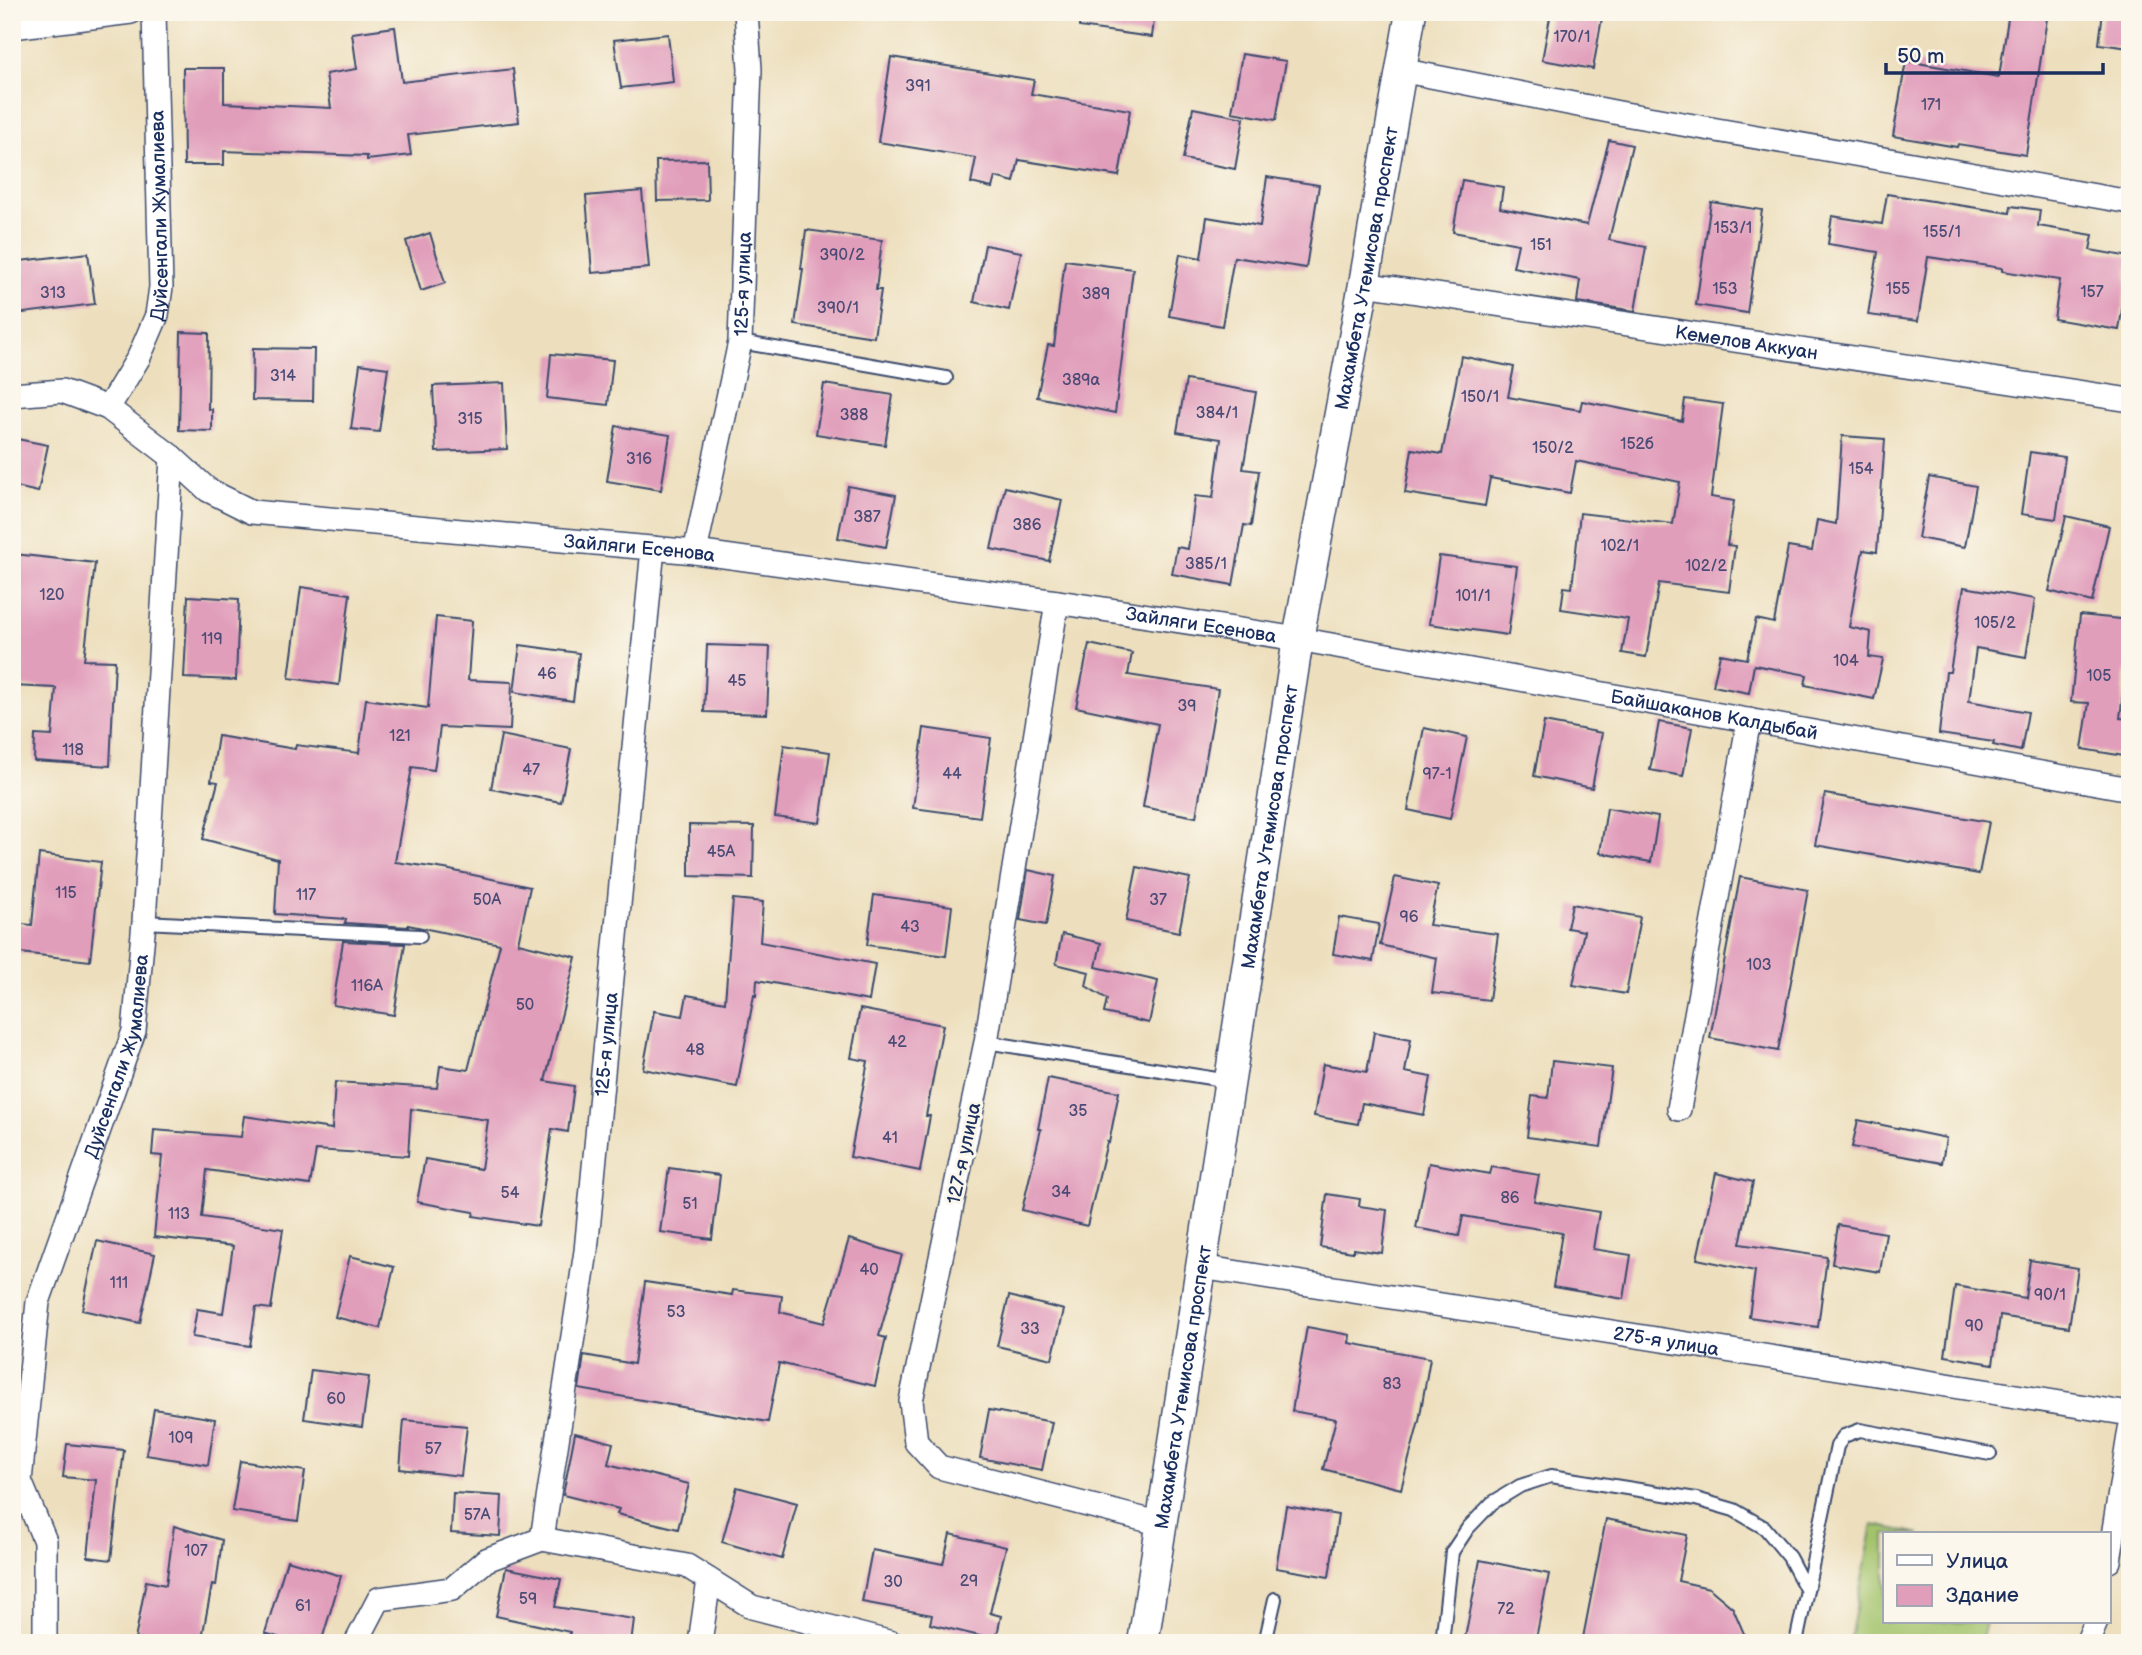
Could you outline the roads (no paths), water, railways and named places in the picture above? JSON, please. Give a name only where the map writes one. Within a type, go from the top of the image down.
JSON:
[{"type":"street","points":[[12,27],[131,12]]},
{"type":"street","name":"Дуйсенгали Жумалиева","points":[[108,408],[139,357],[157,315],[161,287],[154,12]]},
{"type":"street","name":"125-я улица","points":[[695,552],[740,342],[750,69],[746,12]]},
{"type":"street","name":"Махамбета Утемисова проспект","points":[[1143,1643],[1298,639],[1364,284],[1410,12]]},
{"type":"street","points":[[1400,70],[1633,116],[2130,202]]},
{"type":"street","name":"Кемелов Аккуан","points":[[1364,284],[2130,400]]},
{"type":"street","name":"Зайляги Есенова","points":[[12,395],[62,391],[108,408],[172,457],[208,490],[252,512],[695,552],[1298,639]]},
{"type":"street","name":"Дуйсенгали Жумалиева","points":[[45,1643],[44,1541],[20,1481],[38,1302],[134,1031],[144,922],[172,457]]},
{"type":"street","name":"125-я улица","points":[[542,1539],[586,1251],[653,548]]},
{"type":"street","name":"127-я улица","points":[[1056,602],[986,1042],[911,1401],[916,1442],[939,1467],[1162,1524]]},
{"type":"street","name":"Байшаканов Калдыбай","points":[[1298,639],[2130,789]]},
{"type":"street","points":[[1679,1109],[1749,720]]},
{"type":"street","name":"275-я улица","points":[[1201,1267],[2130,1414]]},
{"type":"street","points":[[2110,1555],[2130,1429]]},
{"type":"street","points":[[356,1643],[379,1599],[452,1589],[486,1560],[542,1539],[687,1566],[752,1607],[892,1643]]},
{"type":"street","points":[[700,1643],[709,1580]]},
{"type":"street","points":[[2087,1643],[2095,1624]]},
{"type":"lane","points":[[740,342],[946,377]]},
{"type":"lane","points":[[144,922],[420,936]]},
{"type":"lane","points":[[986,1042],[1229,1081]]},
{"type":"lane","points":[[1796,1643],[1837,1446],[1844,1436],[1860,1430],[1990,1454]]},
{"type":"lane","points":[[1442,1643],[1452,1552],[1468,1528],[1492,1503],[1520,1486],[1551,1476],[1696,1499],[1734,1510],[1765,1528],[1789,1557],[1807,1591]]},
{"type":"lane","points":[[1265,1643],[1275,1599]]}]
